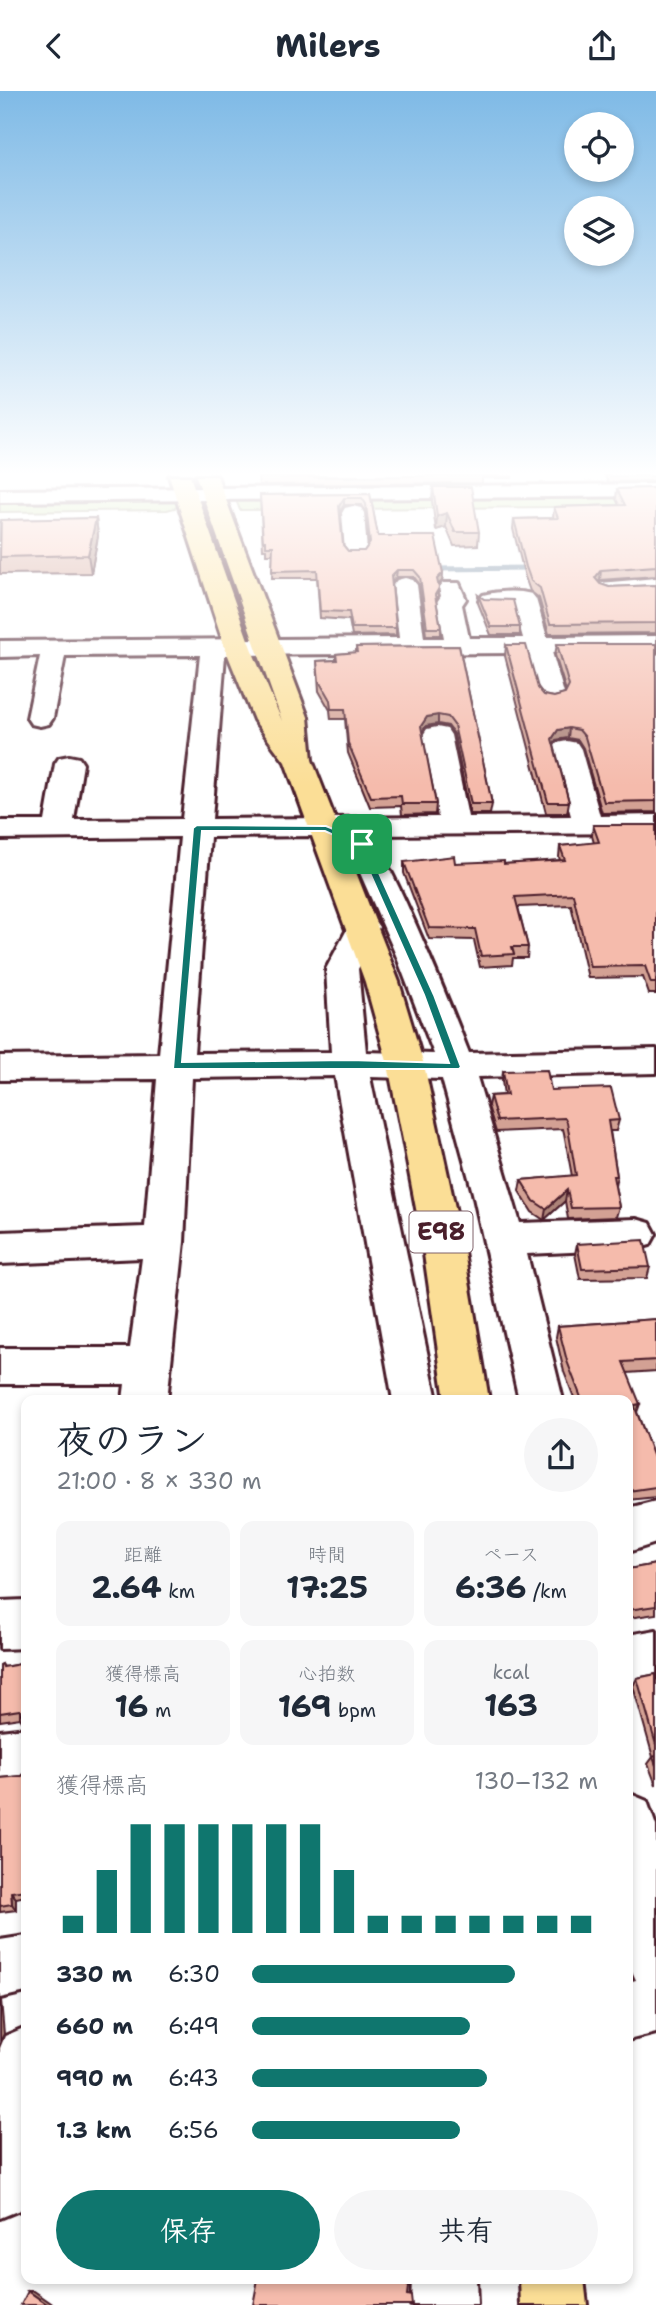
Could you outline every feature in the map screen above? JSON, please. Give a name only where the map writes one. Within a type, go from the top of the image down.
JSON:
[{"type":"main road","points":[[208,579],[225,647],[267,720],[299,761]]},
{"type":"main road","points":[[244,579],[295,717],[299,761]]},
{"type":"main road","name":"E98","points":[[299,761],[363,927],[406,1065],[442,1240],[466,1395]]},
{"type":"main road","points":[[552,2284],[554,2305]]},
{"type":"street","points":[[405,585],[412,646]]},
{"type":"street","points":[[608,588],[656,585]]},
{"type":"street","points":[[451,588],[454,599],[449,601],[458,646]]},
{"type":"street","points":[[491,600],[524,599],[552,697]]},
{"type":"street","points":[[0,649],[656,644]]},
{"type":"street","points":[[0,1366],[147,1383],[164,1243],[197,828],[225,647]]},
{"type":"street","points":[[40,718],[54,649]]},
{"type":"street","points":[[438,735],[455,827]]},
{"type":"street","points":[[567,749],[588,825]]},
{"type":"street","points":[[58,830],[69,764]]},
{"type":"street","points":[[0,830],[656,824]]},
{"type":"street","points":[[326,829],[362,844],[429,995],[456,1067],[477,1135],[540,1395]]},
{"type":"street","points":[[363,927],[342,969],[350,1064],[414,1395]]},
{"type":"street","points":[[0,1068],[350,1064],[456,1067],[487,1063],[656,1062]]},
{"type":"street","points":[[503,1239],[636,1234]]},
{"type":"street","points":[[0,1248],[164,1243]]},
{"type":"street","points":[[633,1529],[656,1522]]},
{"type":"street","points":[[0,1625],[21,1624]]},
{"type":"street","points":[[633,1659],[656,1654]]},
{"type":"street","points":[[0,1757],[21,1755]]},
{"type":"street","points":[[633,1833],[648,1872],[656,1960]]},
{"type":"street","points":[[0,1969],[21,1965]]},
{"type":"street","points":[[633,2010],[656,2004]]},
{"type":"street","points":[[0,2187],[21,2082]]},
{"type":"street","points":[[0,2195],[21,2189]]},
{"type":"street","points":[[444,2284],[444,2305]]},
{"type":"building","points":[[318,579],[391,579],[396,628],[352,628],[349,612],[320,611]]},
{"type":"building","points":[[420,579],[437,579],[439,588],[435,595],[441,628],[427,628]]},
{"type":"building","points":[[596,579],[609,587],[656,585],[656,623],[550,624],[540,588],[531,581]]},
{"type":"building","points":[[478,595],[484,599],[513,600],[520,627],[491,627]]},
{"type":"building","points":[[557,644],[656,644],[656,801],[604,802],[585,737],[579,730],[569,728],[558,730],[552,739],[569,802],[548,802],[506,645],[526,645],[538,688],[544,695],[554,697],[565,694],[569,686]]},
{"type":"building","points":[[459,646],[492,804],[471,804],[454,725],[448,717],[438,715],[427,717],[421,726],[436,804],[402,804],[401,796],[371,797],[348,743],[345,709],[331,709],[330,700],[319,681],[317,661],[337,660],[336,654],[357,652],[356,647]]},
{"type":"building","points":[[593,825],[656,825],[656,983],[651,983],[645,966],[590,967],[573,894],[515,897],[528,947],[512,947],[514,954],[481,956],[475,929],[429,928],[404,862],[454,856],[455,863],[504,861],[504,864],[565,860],[560,846],[599,842]]},
{"type":"building","points":[[547,1070],[551,1090],[611,1088],[619,1120],[608,1121],[619,1207],[571,1208],[567,1190],[546,1209],[534,1201],[521,1180],[576,1175],[565,1118],[497,1121],[490,1096],[507,1095],[503,1071]]},
{"type":"building","points":[[644,1240],[650,1267],[582,1269],[577,1244]]},
{"type":"building","points":[[656,1319],[656,1360],[623,1362],[640,1404],[634,1405],[656,1463],[656,1487],[633,1490],[633,1395],[580,1395],[558,1326]]},
{"type":"building","points":[[656,1564],[656,1606],[633,1609],[633,1568]]},
{"type":"building","points":[[21,1664],[21,1713],[20,1710],[0,1713],[0,1665],[3,1667]]},
{"type":"building","points":[[656,1674],[656,1745],[637,1678]]},
{"type":"building","points":[[21,1776],[21,1891],[11,1892],[12,1904],[0,1906],[0,1778]]},
{"type":"building","points":[[257,2284],[408,2284],[407,2295],[411,2296],[412,2305],[253,2305]]},
{"type":"building","points":[[28,2291],[48,2305],[21,2305]]},
{"type":"route","points":[[197,828],[326,829],[362,844],[429,995],[456,1067],[350,1064],[177,1066],[178,1023],[197,828]]}]
